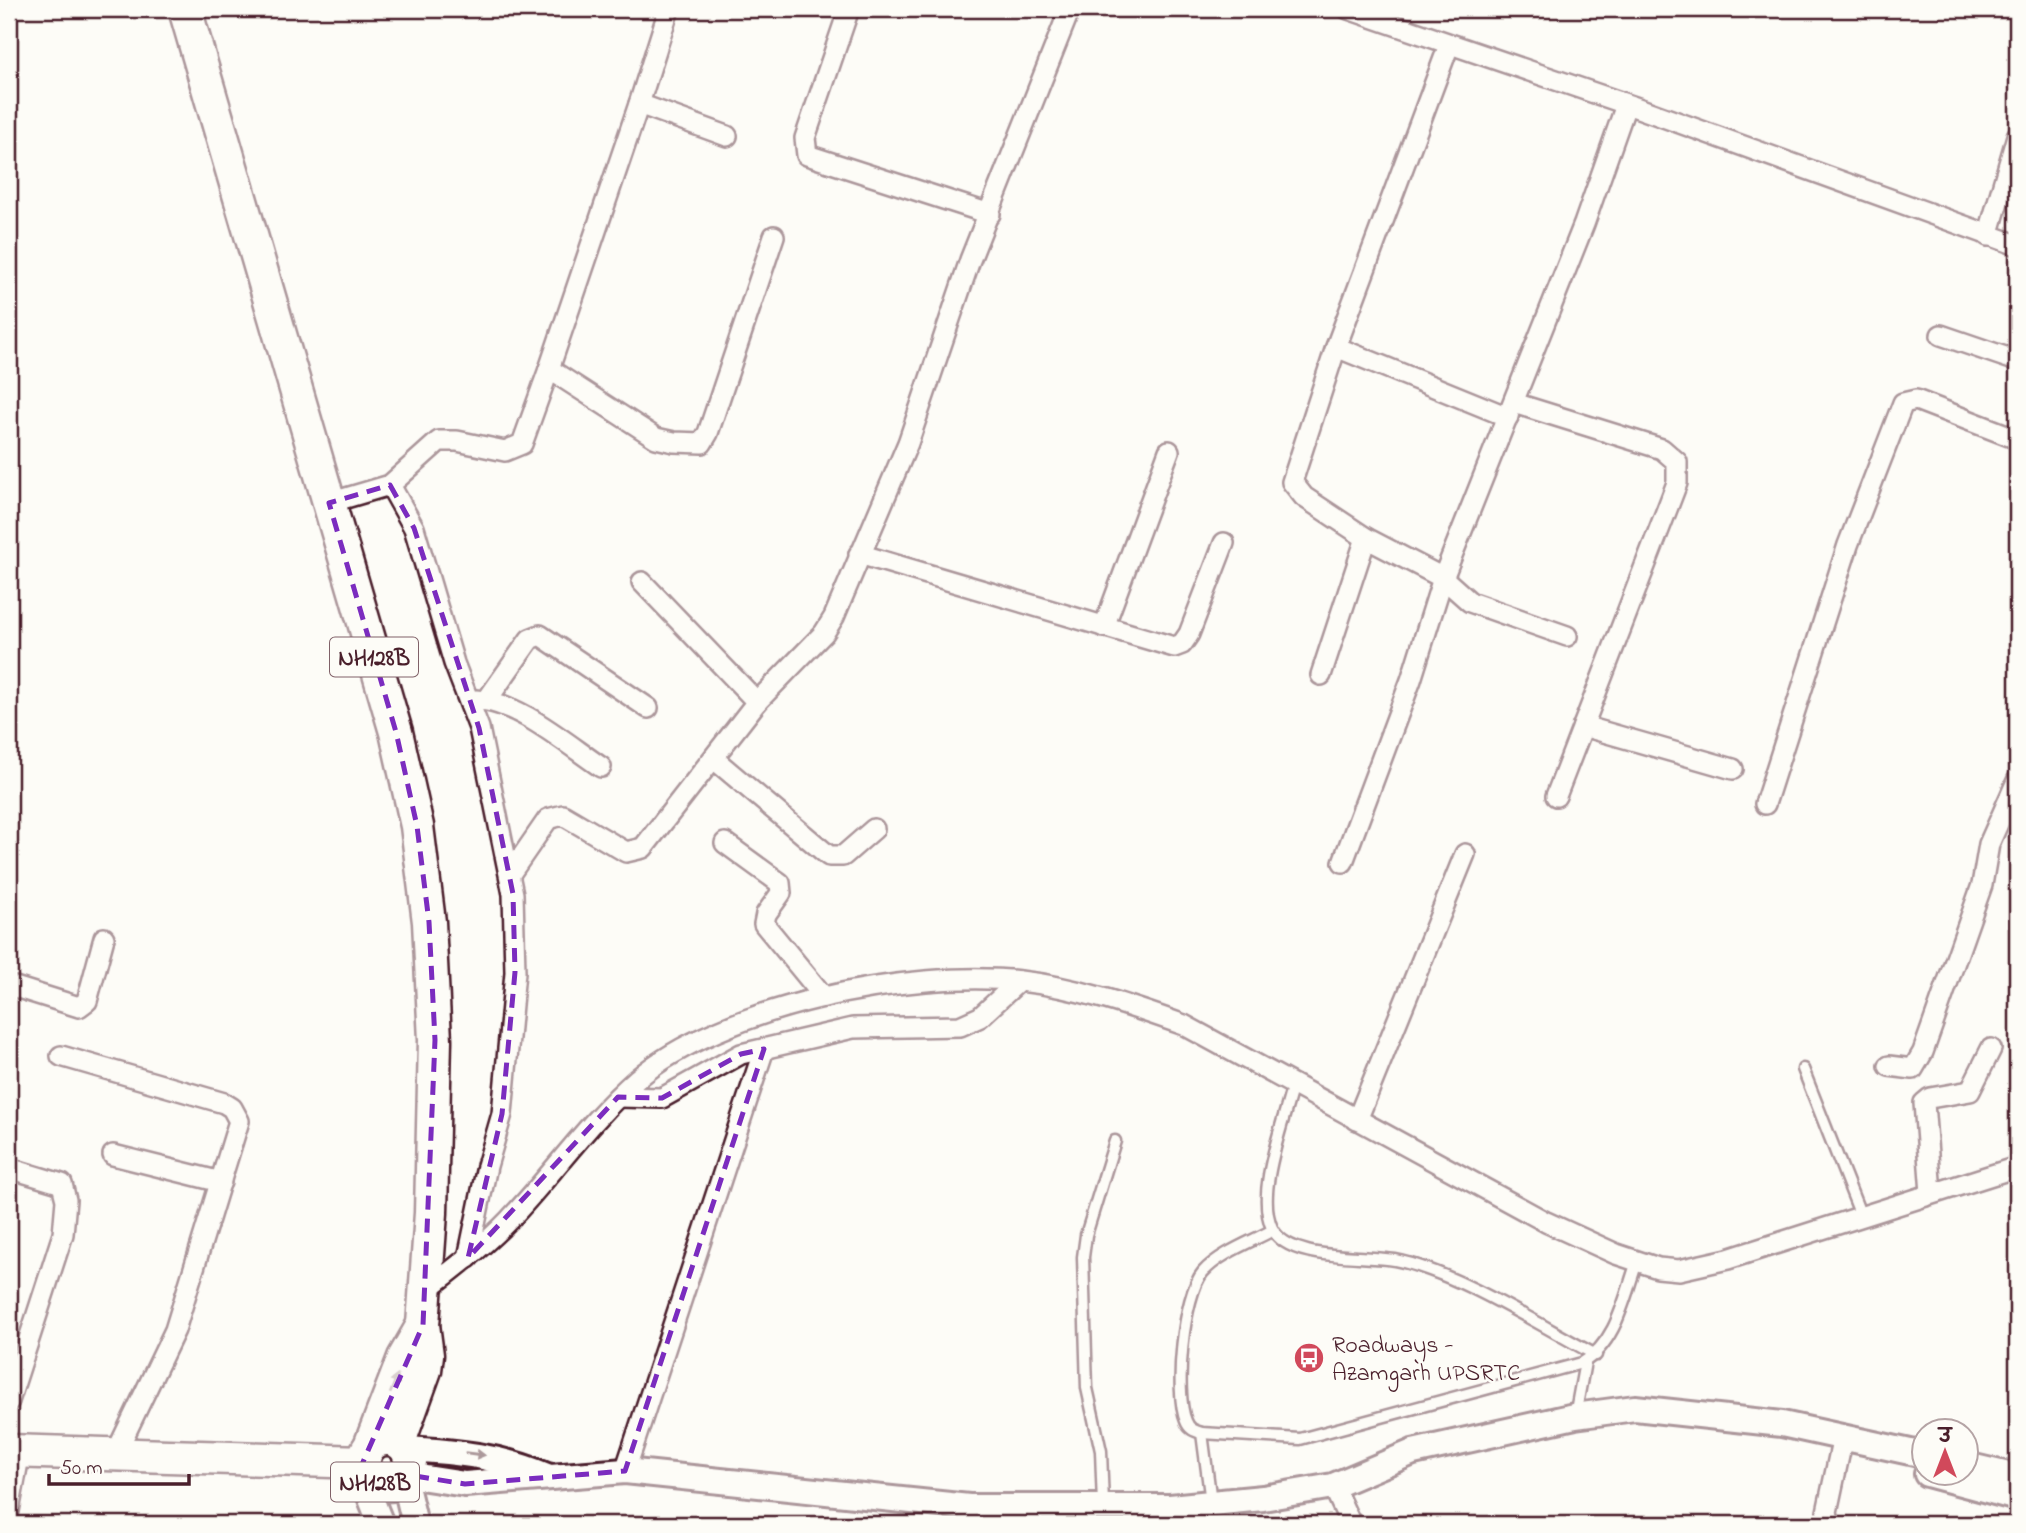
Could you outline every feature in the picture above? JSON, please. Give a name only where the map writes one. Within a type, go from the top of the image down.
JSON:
[{"type":"highway","name":"NH128B","points":[[185,9],[396,732],[417,826],[429,922],[435,1040],[428,1289],[423,1325],[404,1358],[389,1462]]},
{"type":"highway","points":[[15,1451],[389,1462]]},
{"type":"street","points":[[329,503],[390,485],[439,442],[457,441],[505,451],[522,444],[669,9]]},
{"type":"street","points":[[849,9],[805,138],[807,155],[990,214]]},
{"type":"street","points":[[510,874],[548,819],[556,815],[563,815],[626,852],[643,848],[757,702],[824,633],[841,603],[908,443],[970,260],[1070,9]]},
{"type":"street","points":[[1348,9],[2017,245]]},
{"type":"street","points":[[1449,45],[1336,347],[1292,482],[1304,497],[1366,538],[1443,578],[1477,606],[1567,636]]},
{"type":"street","points":[[639,104],[727,136]]},
{"type":"street","points":[[1343,862],[1411,680],[1443,578],[1584,223],[1626,105]]},
{"type":"street","points":[[1988,236],[2017,136]]},
{"type":"street","points":[[549,369],[656,438],[702,443],[774,236]]},
{"type":"street","points":[[1941,335],[2017,361]]},
{"type":"street","points":[[1336,347],[1511,410],[1662,449],[1677,462],[1677,483],[1556,796]]},
{"type":"street","points":[[1765,804],[1848,545],[1903,403],[1916,400],[2017,439]]},
{"type":"street","points":[[1104,627],[1168,451]]},
{"type":"street","points":[[390,485],[414,528],[477,700],[483,744],[510,874],[516,947],[502,1114],[487,1166],[468,1258]]},
{"type":"street","points":[[1321,675],[1366,538]]},
{"type":"street","points":[[859,555],[1166,647],[1182,644],[1189,635],[1224,543]]},
{"type":"street","points":[[642,582],[757,702]]},
{"type":"street","points":[[477,700],[530,639],[540,635],[648,708]]},
{"type":"street","points":[[477,700],[511,708],[601,767]]},
{"type":"street","points":[[1583,726],[1733,769]]},
{"type":"street","points":[[714,759],[829,856],[843,856],[874,829]]},
{"type":"street","points":[[1889,1066],[1913,1069],[1923,1052],[1982,885],[1986,852],[2017,781]]},
{"type":"street","points":[[725,843],[780,883],[781,893],[766,914],[764,924],[824,997]]},
{"type":"street","points":[[1357,1119],[1465,854]]},
{"type":"street","points":[[9,988],[79,1007],[83,1005],[87,1001],[104,938]]},
{"type":"street","points":[[428,1289],[468,1258],[508,1221],[618,1097],[639,1078],[699,1038],[769,1011],[824,997],[893,985],[1019,981],[1125,1004],[1184,1025],[1546,1222],[1637,1262],[1658,1268],[1700,1267],[2017,1167]]},
{"type":"street","points":[[618,1097],[662,1098],[741,1054],[853,1028],[960,1026],[980,1017],[1019,981]]},
{"type":"street","points":[[625,1471],[764,1049]]},
{"type":"street","points":[[1931,1193],[1924,1103],[1930,1098],[1970,1091],[1991,1049]]},
{"type":"street","points":[[61,1056],[148,1079],[232,1108],[239,1121],[172,1338],[115,1455]]},
{"type":"street","points":[[113,1155],[221,1182]]},
{"type":"street","points":[[9,1168],[58,1180],[64,1190],[66,1209],[63,1234],[9,1401]]},
{"type":"street","points":[[389,1462],[465,1452],[500,1458],[551,1478],[625,1471],[969,1507],[1104,1509],[1211,1503],[1333,1486],[1413,1452],[1576,1416],[1635,1409],[1782,1424],[1910,1452]]},
{"type":"street","points":[[1852,1440],[1890,1463],[1910,1469]]},
{"type":"street","points":[[1830,1524],[1827,1512],[1852,1440]]},
{"type":"street","points":[[9,1511],[15,1451]]},
{"type":"street","points":[[381,1524],[371,1499],[389,1462]]},
{"type":"street","points":[[389,1462],[415,1524]]},
{"type":"street","points":[[1980,1468],[2017,1476]]},
{"type":"street","points":[[1333,1486],[1350,1524]]},
{"type":"street","points":[[1980,1488],[2017,1498]]},
{"type":"street","points":[[969,1507],[1007,1524]]},
{"type":"lane","points":[[1803,1069],[1861,1216]]},
{"type":"lane","points":[[1293,1084],[1265,1195],[1267,1214],[1273,1230],[1283,1243],[1298,1250],[1395,1260],[1441,1274],[1596,1355]]},
{"type":"lane","points":[[1104,1509],[1101,1451],[1087,1388],[1083,1257],[1086,1235],[1115,1141]]},
{"type":"lane","points":[[1273,1230],[1212,1265],[1203,1273],[1193,1292],[1183,1343],[1182,1401],[1185,1420],[1191,1430],[1300,1439],[1586,1362],[1596,1355],[1615,1326],[1637,1262]]},
{"type":"lane","points":[[1576,1416],[1586,1362]]},
{"type":"lane","points":[[1202,1433],[1211,1503]]},
{"type":"highlighted area","points":[[390,485],[414,528],[479,728],[513,894],[515,972],[502,1114],[468,1258],[618,1097],[662,1098],[741,1054],[764,1049],[625,1471],[465,1484],[409,1475],[385,1485],[366,1473],[363,1462],[423,1325],[435,1040],[429,922],[417,826],[396,732],[329,503]]},
{"type":"place","name":"Roadways - Azamgarh UPSRTC","points":[[1309,1358]]}]
